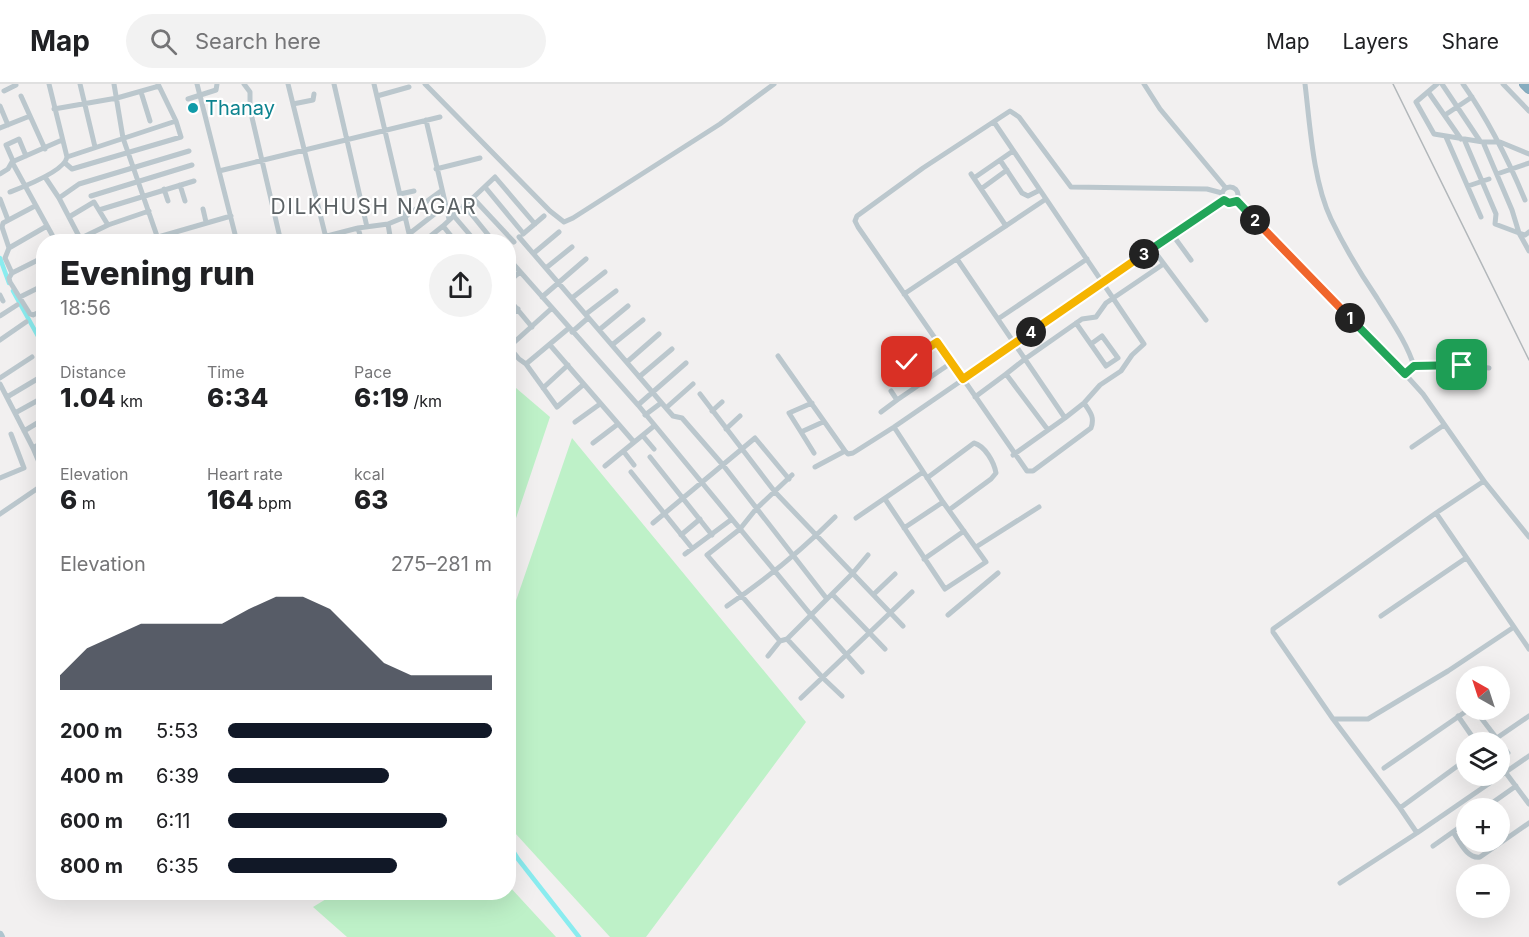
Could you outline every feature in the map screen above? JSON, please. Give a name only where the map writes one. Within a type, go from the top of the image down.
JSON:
[{"type":"highway","points":[[1524,84],[1529,89]]},
{"type":"street","points":[[4,91],[17,84]]},
{"type":"street","points":[[10,192],[45,177],[64,163],[67,156],[49,84]]},
{"type":"street","points":[[80,84],[95,147]]},
{"type":"street","points":[[114,84],[123,138],[156,234]]},
{"type":"street","points":[[197,84],[235,234]]},
{"type":"street","points":[[188,99],[216,90],[216,84]]},
{"type":"street","points":[[244,84],[251,87],[250,109],[279,234]]},
{"type":"street","points":[[288,84],[325,234]]},
{"type":"street","points":[[334,84],[367,227]]},
{"type":"street","points":[[374,84],[409,234],[446,205]]},
{"type":"street","points":[[425,84],[550,211],[564,222],[720,124],[774,84]]},
{"type":"street","points":[[1144,84],[1160,108],[1225,187]]},
{"type":"street","points":[[1305,84],[1315,164],[1330,216],[1348,252],[1396,327],[1411,355],[1414,366]]},
{"type":"street","points":[[1437,84],[1416,102],[1434,134],[1500,142],[1526,154],[1528,165],[1497,174]]},
{"type":"street","points":[[1442,84],[1482,141],[1512,210],[1519,233],[1529,251]]},
{"type":"street","points":[[1463,84],[1500,142],[1525,200]]},
{"type":"street","points":[[1503,84],[1529,111]]},
{"type":"street","points":[[54,109],[117,98],[158,85],[181,136],[72,169],[64,163]]},
{"type":"street","points":[[377,96],[409,87]]},
{"type":"street","points":[[141,92],[150,121]]},
{"type":"street","points":[[292,104],[313,100],[314,93]]},
{"type":"street","points":[[1429,93],[1462,139],[1496,214],[1495,224],[1524,235],[1529,232]]},
{"type":"street","points":[[21,96],[45,148]]},
{"type":"street","points":[[1444,115],[1472,97]]},
{"type":"street","points":[[0,105],[8,125]]},
{"type":"street","points":[[1084,403],[1094,421],[1091,428],[1030,472],[1026,471],[858,227],[855,219],[861,212],[906,180],[1008,112],[1014,112],[1071,188],[1207,189],[1222,193]]},
{"type":"street","points":[[0,128],[30,116]]},
{"type":"street","points":[[219,171],[440,117]]},
{"type":"street","points":[[426,120],[446,205],[451,217],[468,234]]},
{"type":"street","points":[[67,156],[176,122]]},
{"type":"street","points":[[994,122],[1144,344],[1132,355],[1121,371],[1100,386],[1084,403],[1013,454]]},
{"type":"street","points":[[1446,137],[1481,217]]},
{"type":"street","points":[[26,156],[20,139],[6,145],[35,206],[52,234]]},
{"type":"street","points":[[0,174],[8,169],[13,161],[62,141]]},
{"type":"street","points":[[59,198],[79,184],[189,151]]},
{"type":"street","points":[[1006,226],[973,176],[1013,151]]},
{"type":"street","points":[[436,169],[480,158]]},
{"type":"street","points":[[1000,160],[1026,195],[1032,195],[1040,190]]},
{"type":"street","points":[[91,196],[192,165]]},
{"type":"street","points":[[981,189],[1007,170]]},
{"type":"street","points":[[45,177],[78,234]]},
{"type":"street","points":[[433,234],[495,177],[535,224]]},
{"type":"street","points":[[1468,186],[1490,179]]},
{"type":"street","points":[[99,210],[194,181]]},
{"type":"street","points":[[180,185],[185,201]]},
{"type":"street","points":[[485,187],[546,268],[661,403],[673,416],[682,418],[723,465],[827,599]]},
{"type":"street","points":[[1225,187],[1222,193],[1224,200],[1229,203],[1237,201]]},
{"type":"street","points":[[1225,187],[1232,187],[1236,190],[1239,195],[1237,201]]},
{"type":"street","points":[[164,189],[168,201]]},
{"type":"street","points":[[400,194],[414,191]]},
{"type":"street","points":[[338,233],[388,224],[405,217],[441,191]]},
{"type":"street","points":[[473,198],[507,234]]},
{"type":"street","points":[[0,199],[8,220]]},
{"type":"street","points":[[904,294],[1046,199]]},
{"type":"street","points":[[778,356],[845,451],[848,454],[853,453],[894,428],[1224,200]]},
{"type":"street","points":[[1237,201],[1423,394],[1484,481],[1529,537]]},
{"type":"street","points":[[69,217],[94,202],[108,225]]},
{"type":"street","points":[[9,248],[2,227],[3,223],[35,206]]},
{"type":"street","points":[[464,206],[487,234]]},
{"type":"street","points":[[203,209],[206,222]]},
{"type":"street","points":[[92,234],[108,225],[149,211]]},
{"type":"street","points":[[164,234],[231,216]]},
{"type":"street","points":[[516,240],[544,216]]},
{"type":"street","points":[[388,224],[390,234]]},
{"type":"street","points":[[12,273],[2,258],[9,248],[47,226]]},
{"type":"street","points":[[443,226],[450,234]]},
{"type":"street","points":[[358,228],[360,234]]},
{"type":"street","points":[[534,253],[559,232]]},
{"type":"street","points":[[1172,234],[1191,260]]},
{"type":"street","points":[[546,268],[572,247]]},
{"type":"street","points":[[1152,248],[1162,265],[1206,320]]},
{"type":"street","points":[[957,258],[1065,418]]},
{"type":"street","points":[[542,297],[586,259]]},
{"type":"street","points":[[999,319],[1087,259]]},
{"type":"street","points":[[36,261],[12,273],[9,278],[31,315],[36,313]]},
{"type":"street","points":[[975,397],[1082,319],[1096,317],[1102,311],[1103,306],[1162,265]]},
{"type":"street","points":[[516,267],[638,405],[774,571],[862,672]]},
{"type":"street","points":[[516,275],[520,272]]},
{"type":"street","points":[[572,298],[605,272]]},
{"type":"street","points":[[20,297],[36,289]]},
{"type":"street","points":[[526,364],[616,291]]},
{"type":"street","points":[[0,295],[3,302]]},
{"type":"street","points":[[0,316],[17,305]]},
{"type":"street","points":[[599,330],[628,306]]},
{"type":"street","points":[[516,340],[552,308]]},
{"type":"street","points":[[518,309],[532,327]]},
{"type":"street","points":[[612,345],[643,320]]},
{"type":"street","points":[[0,340],[27,322]]},
{"type":"street","points":[[1076,323],[1106,366],[1118,358],[1102,336],[1091,344]]},
{"type":"street","points":[[627,362],[659,334]]},
{"type":"street","points":[[907,362],[937,342]]},
{"type":"street","points":[[550,345],[634,442]]},
{"type":"street","points":[[639,377],[672,349]]},
{"type":"street","points":[[516,356],[526,364],[557,407],[584,384]]},
{"type":"street","points":[[0,378],[32,357]]},
{"type":"street","points":[[638,405],[686,363]]},
{"type":"street","points":[[881,412],[951,363]]},
{"type":"street","points":[[543,388],[568,365]]},
{"type":"street","points":[[1405,374],[1414,366],[1462,365],[1489,369]]},
{"type":"street","points":[[1006,374],[1048,430]]},
{"type":"street","points":[[7,397],[36,380]]},
{"type":"street","points":[[0,384],[36,454]]},
{"type":"street","points":[[666,408],[693,384]]},
{"type":"street","points":[[891,391],[897,399]]},
{"type":"street","points":[[699,394],[775,492],[903,626]]},
{"type":"street","points":[[15,413],[36,401]]},
{"type":"street","points":[[712,411],[722,402]]},
{"type":"street","points":[[645,415],[661,403]]},
{"type":"street","points":[[812,403],[789,413],[814,453]]},
{"type":"street","points":[[575,422],[600,404]]},
{"type":"street","points":[[726,429],[740,416]]},
{"type":"street","points":[[801,432],[823,422]]},
{"type":"street","points":[[24,430],[36,423]]},
{"type":"street","points":[[593,443],[618,424]]},
{"type":"street","points":[[1412,447],[1444,425]]},
{"type":"street","points":[[605,466],[654,426]]},
{"type":"street","points":[[885,499],[945,590],[986,562],[894,428]]},
{"type":"street","points":[[4,486],[0,476],[24,468],[11,434]]},
{"type":"street","points":[[643,435],[654,449]]},
{"type":"street","points":[[653,523],[755,438],[791,477],[756,509],[740,529],[707,555],[784,640],[843,696]]},
{"type":"street","points":[[856,518],[974,443],[982,447],[996,473],[949,510]]},
{"type":"street","points":[[815,467],[845,451]]},
{"type":"street","points":[[624,452],[634,465]]},
{"type":"street","points":[[650,457],[712,535]]},
{"type":"street","points":[[631,471],[692,548]]},
{"type":"street","points":[[1418,833],[1333,719],[1273,629],[1484,481]]},
{"type":"street","points":[[0,503],[3,512],[36,489]]},
{"type":"street","points":[[904,528],[943,502]]},
{"type":"street","points":[[976,547],[1039,507]]},
{"type":"street","points":[[1436,513],[1529,649]]},
{"type":"street","points":[[727,606],[774,571],[835,517]]},
{"type":"street","points":[[681,535],[700,519]]},
{"type":"street","points":[[686,554],[732,519]]},
{"type":"street","points":[[924,559],[964,531]]},
{"type":"street","points":[[768,656],[852,574],[868,555]]},
{"type":"street","points":[[1381,616],[1466,558]]},
{"type":"street","points":[[948,615],[998,573]]},
{"type":"street","points":[[874,594],[895,574]]},
{"type":"street","points":[[801,698],[912,592]]},
{"type":"street","points":[[832,594],[885,649]]},
{"type":"street","points":[[1333,719],[1368,719],[1448,671],[1514,627]]},
{"type":"street","points":[[1506,732],[1529,716]]},
{"type":"street","points":[[1384,768],[1456,717]]},
{"type":"street","points":[[1483,720],[1492,732]]},
{"type":"street","points":[[1510,770],[1529,756]]},
{"type":"street","points":[[1400,808],[1456,767]]},
{"type":"street","points":[[1510,778],[1529,804]]},
{"type":"street","points":[[1340,883],[1487,786]]},
{"type":"street","points":[[1499,798],[1516,786]]},
{"type":"street","points":[[1453,832],[1468,854],[1475,858],[1480,857],[1529,823]]},
{"type":"street","points":[[1433,846],[1456,830]]},
{"type":"green space","points":[[516,388],[550,417],[516,518]]},
{"type":"green space","points":[[572,438],[806,722],[646,937],[610,937],[516,834],[516,601]]},
{"type":"green space","points":[[516,894],[556,937],[347,937],[313,907],[324,900],[516,900]]},
{"type":"waterway","points":[[0,258],[9,283]]},
{"type":"waterway","points":[[13,291],[36,333]]},
{"type":"waterway","points":[[516,856],[579,937]]},
{"type":"railway","points":[[1393,84],[1529,360]]},
{"type":"place","name":"Thanay","points":[[193,108]]},
{"type":"district","name":"DILKHUSH NAGAR","points":[[374,207]]},
{"type":"route","points":[[907,362],[937,342],[963,379],[1224,200],[1229,203],[1237,201],[1405,374],[1414,366],[1462,365]]}]
